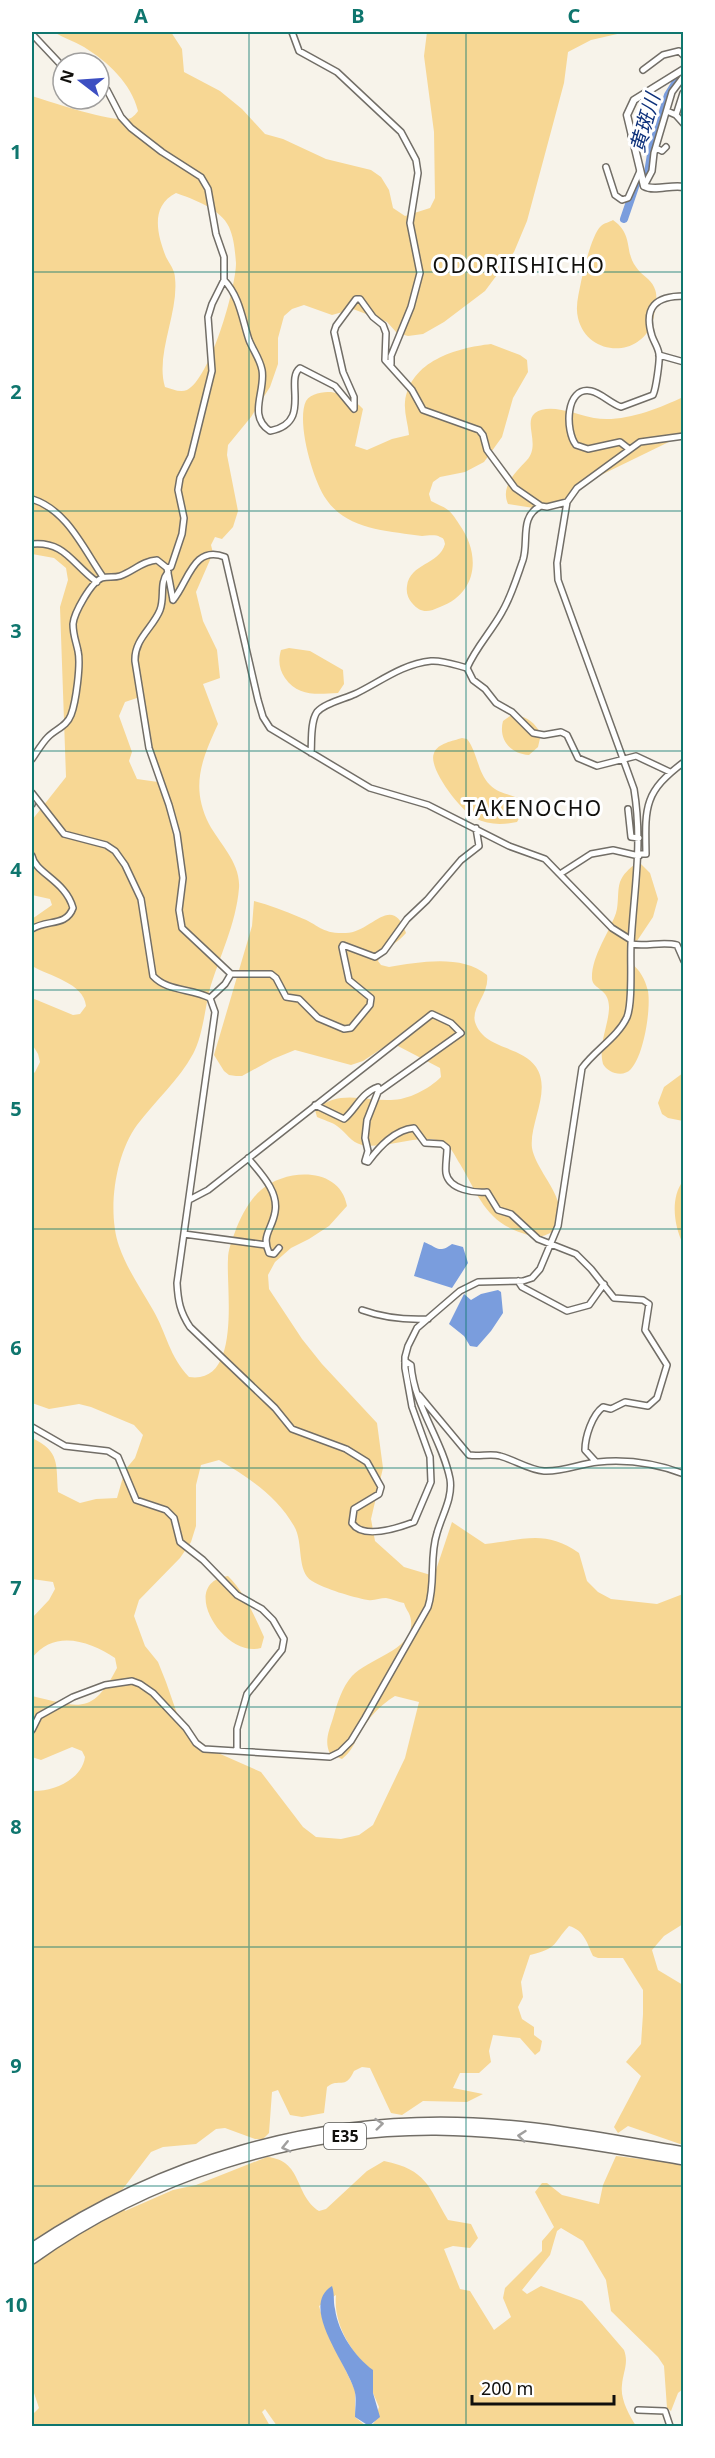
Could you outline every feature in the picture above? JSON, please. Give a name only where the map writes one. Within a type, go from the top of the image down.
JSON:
[{"type":"highway","name":"E35","points":[[32,2248],[78,2219],[162,2177],[268,2142],[344,2127],[390,2122],[475,2122],[548,2130],[684,2152]]},
{"type":"highway","name":"E35","points":[[32,2259],[92,2221],[169,2183],[270,2151],[345,2136],[435,2130],[474,2132],[547,2139],[684,2160]]},
{"type":"street","points":[[292,32],[299,51],[337,72],[401,132],[416,160],[418,173],[410,223],[420,273],[411,307],[391,356],[391,364]]},
{"type":"street","points":[[32,34],[51,54]]},
{"type":"street","points":[[643,70],[663,55],[679,51],[684,56]]},
{"type":"street","points":[[644,186],[627,115],[634,100],[684,69]]},
{"type":"street","points":[[644,186],[652,171],[672,92],[684,76]]},
{"type":"street","points":[[676,115],[683,93]]},
{"type":"street","points":[[631,136],[645,133],[652,110],[643,95]]},
{"type":"street","points":[[111,97],[131,128],[162,153],[201,177],[208,189],[216,234],[224,257],[224,280],[208,317],[212,371],[191,456],[180,478],[178,490],[184,518],[182,534],[176,556],[164,578],[160,610],[135,652],[149,748],[177,834],[183,878],[179,910],[182,928],[231,974],[271,974],[276,978],[286,997],[299,999],[318,1018],[344,1029],[351,1028],[358,1023],[370,1005],[371,998],[350,980],[343,945],[375,957],[384,951],[407,919],[427,900],[461,860],[479,846],[476,828]]},
{"type":"street","points":[[667,111],[676,115],[684,124]]},
{"type":"street","points":[[656,148],[662,151],[666,147]]},
{"type":"street","points":[[606,167],[615,195],[622,200],[628,198],[640,171]]},
{"type":"street","points":[[644,186],[653,189],[675,185],[684,187]]},
{"type":"street","points":[[224,280],[237,296],[250,343],[262,369],[258,405],[260,422],[270,431],[282,427],[294,412],[297,399],[293,379],[295,371],[300,368],[335,386],[354,409],[354,397],[343,372],[334,332],[356,299],[360,299],[373,317],[383,325],[386,333],[385,360],[412,390],[423,410],[478,430],[483,435],[488,450],[515,488],[541,506],[547,507],[567,502]]},
{"type":"street","points":[[630,449],[620,442],[588,449],[576,445],[569,432],[568,418],[572,402],[577,395],[587,391],[598,394],[610,403],[621,407],[653,395],[656,389],[659,355],[652,336],[649,311],[653,304],[667,296],[684,296]]},
{"type":"street","points":[[659,355],[684,362]]},
{"type":"street","points":[[32,793],[64,834],[106,845],[115,851],[125,865],[141,899],[153,976],[165,986],[189,990],[210,998],[215,1012],[215,1026],[177,1283],[178,1303],[183,1317],[190,1327],[275,1408],[292,1429],[346,1449],[367,1461],[381,1487],[379,1494],[354,1509],[352,1523],[356,1529],[364,1532],[414,1522],[431,1482],[430,1457],[412,1407],[405,1361],[411,1338],[417,1328],[460,1291],[478,1282],[518,1281],[532,1278],[540,1269],[558,1226],[582,1068],[618,1030],[627,1016],[639,838],[633,789],[558,580],[557,563],[567,502],[577,488],[640,442],[684,436]]},
{"type":"street","points":[[32,499],[48,504],[85,546],[103,577]]},
{"type":"street","points":[[467,668],[476,649],[502,612],[523,559],[525,528],[534,510],[541,506]]},
{"type":"street","points":[[32,544],[46,543],[56,546],[97,582]]},
{"type":"street","points":[[32,759],[49,736],[63,726],[70,716],[76,697],[79,653],[74,639],[74,622],[80,606],[97,582],[103,577],[115,578],[125,574],[147,560],[158,560],[168,570],[173,600],[194,565],[201,558],[207,555],[225,557],[262,717],[270,728],[278,735],[370,788],[428,805],[509,846],[538,854],[612,928],[641,946],[669,943],[677,945],[684,961]]},
{"type":"street","points":[[311,753],[315,718],[319,710],[356,693],[385,676],[416,664],[441,661],[467,668],[473,680],[485,689],[496,703],[512,712],[533,734],[561,732],[567,735],[578,758],[597,766],[636,756],[670,772]]},
{"type":"street","points":[[560,874],[591,854],[613,850],[639,855],[646,854],[645,824],[649,797],[670,772],[684,762]]},
{"type":"street","points":[[628,809],[631,837],[639,838]]},
{"type":"street","points":[[32,855],[38,867],[51,876],[66,892],[73,908],[64,921],[45,922],[32,929]]},
{"type":"street","points":[[210,998],[225,984],[231,974]]},
{"type":"street","points":[[189,1200],[208,1190],[432,1014],[459,1029],[461,1033],[378,1092]]},
{"type":"street","points":[[315,1105],[344,1119],[355,1104],[372,1089],[378,1087],[367,1120],[365,1138],[368,1151],[365,1161],[368,1162],[385,1142],[407,1128],[414,1128],[425,1143],[442,1144],[447,1148],[446,1173],[449,1179],[459,1187],[475,1194],[487,1192],[498,1210],[511,1214],[538,1239],[576,1254],[615,1298],[643,1300],[649,1304],[645,1330],[667,1365],[657,1398],[653,1404],[648,1406],[625,1402],[616,1408],[603,1407],[597,1411],[585,1441],[585,1450],[596,1462]]},
{"type":"street","points":[[248,1158],[266,1181],[275,1201],[275,1213],[265,1240],[269,1253],[272,1254],[279,1248]]},
{"type":"street","points":[[184,1234],[259,1246],[266,1245]]},
{"type":"street","points":[[518,1281],[522,1287],[567,1311],[589,1305],[604,1284]]},
{"type":"street","points":[[362,1310],[408,1320],[428,1319]]},
{"type":"street","points":[[32,1730],[34,1723],[45,1712],[73,1697],[105,1685],[127,1681],[140,1684],[153,1693],[186,1728],[196,1743],[204,1749],[324,1758],[340,1752],[351,1741],[366,1718],[428,1606],[432,1595],[436,1533],[450,1494],[446,1467],[412,1382],[411,1365],[405,1361]]},
{"type":"street","points":[[416,1392],[447,1426],[469,1455],[478,1457],[498,1455],[532,1469],[546,1471],[568,1470],[596,1462],[645,1461],[684,1474]]},
{"type":"street","points":[[32,1427],[65,1446],[108,1451],[118,1457],[136,1500],[166,1510],[174,1518],[180,1542],[203,1560],[237,1595],[262,1609],[273,1620],[284,1639],[282,1650],[247,1694],[237,1729],[237,1750]]},
{"type":"street","points":[[638,2410],[665,2411],[670,2427]]},
{"type":"shaded area","points":[[54,32],[171,32],[182,49],[184,72],[220,91],[242,109],[265,134],[283,139],[326,159],[371,170],[381,177],[389,190],[393,208],[405,216],[430,208],[435,198],[434,132],[424,56],[427,32],[626,32],[591,40],[568,52],[564,83],[527,221],[514,252],[485,291],[444,322],[423,334],[408,336],[397,333],[387,322],[353,309],[332,315],[304,305],[292,309],[284,316],[278,338],[278,364],[270,387],[251,417],[228,445],[227,455],[238,511],[233,527],[222,539],[215,537],[211,545],[213,553],[196,592],[203,621],[217,650],[220,678],[203,684],[218,724],[203,761],[199,785],[203,810],[209,824],[237,870],[239,888],[237,902],[231,928],[209,992],[196,1047],[181,1073],[137,1125],[123,1152],[115,1184],[114,1217],[115,1232],[122,1254],[158,1319],[177,1361],[189,1377],[206,1375],[217,1366],[224,1351],[228,1332],[229,1252],[237,1227],[249,1204],[261,1190],[284,1178],[311,1175],[334,1184],[342,1193],[347,1206],[329,1226],[291,1248],[275,1262],[268,1275],[269,1289],[302,1339],[322,1364],[377,1423],[383,1468],[371,1519],[375,1541],[404,1567],[434,1576],[452,1522],[485,1544],[534,1538],[555,1541],[567,1546],[579,1553],[587,1581],[598,1592],[611,1599],[657,1604],[683,1594],[683,1924],[664,1936],[652,1950],[658,1970],[683,1985],[683,2145],[628,2126],[618,2133],[614,2127],[641,2076],[626,2062],[641,2044],[643,1990],[623,1958],[593,1956],[582,1934],[569,1926],[554,1945],[530,1955],[521,1982],[523,1997],[518,2007],[522,2019],[534,2027],[534,2035],[542,2041],[540,2051],[535,2055],[520,2038],[493,2035],[489,2051],[491,2062],[479,2073],[460,2073],[453,2088],[483,2094],[467,2102],[423,2101],[402,2115],[391,2113],[370,2068],[362,2067],[354,2071],[348,2081],[327,2087],[324,2113],[302,2117],[290,2115],[278,2090],[272,2092],[269,2133],[263,2139],[255,2139],[225,2128],[216,2129],[196,2144],[163,2147],[151,2152],[122,2190],[125,2211],[173,2190],[196,2185],[267,2157],[287,2164],[305,2196],[319,2211],[326,2209],[367,2171],[384,2161],[398,2165],[409,2169],[425,2181],[448,2220],[471,2224],[478,2238],[470,2248],[453,2246],[444,2249],[460,2289],[470,2291],[494,2330],[511,2317],[503,2298],[505,2288],[542,2251],[542,2241],[554,2227],[535,2192],[542,2183],[547,2183],[562,2195],[599,2204],[603,2185],[616,2156],[683,2164],[683,2389],[678,2393],[671,2411],[667,2408],[664,2366],[658,2357],[611,2311],[606,2280],[583,2241],[561,2228],[557,2231],[550,2255],[522,2290],[527,2294],[541,2286],[582,2301],[624,2350],[626,2363],[622,2396],[636,2426],[369,2426],[374,2423],[379,2407],[373,2393],[373,2371],[358,2356],[345,2337],[337,2316],[336,2295],[319,2306],[325,2327],[355,2390],[355,2417],[366,2426],[277,2426],[265,2409],[262,2412],[270,2426],[32,2426],[32,2415],[39,2408],[32,2387],[32,1791],[57,1787],[65,1783],[78,1772],[85,1757],[82,1751],[72,1747],[41,1760],[32,1757],[32,1696],[73,1705],[83,1704],[92,1701],[100,1694],[117,1668],[115,1658],[105,1652],[84,1643],[72,1641],[51,1643],[32,1658],[32,1618],[49,1600],[55,1589],[53,1582],[32,1579],[32,1438],[48,1448],[55,1459],[58,1492],[80,1503],[96,1499],[117,1498],[125,1470],[135,1458],[143,1435],[134,1425],[91,1407],[79,1404],[49,1409],[32,1403],[32,1075],[40,1062],[32,1044],[32,998],[73,1015],[80,1014],[86,1006],[84,998],[73,986],[32,966],[32,919],[52,905],[50,899],[32,895],[32,820],[66,777],[60,607],[68,580],[66,568],[54,558],[32,554],[32,96],[51,102],[51,111],[80,111],[124,119],[131,118],[138,111],[130,91],[111,67],[111,51],[90,51]],"holes":[[[176,193],[213,210],[225,221],[232,236],[236,263],[232,292],[213,352],[196,382],[187,390],[182,391],[165,387],[163,374],[165,347],[174,305],[175,278],[163,248],[158,221],[162,205]],[[141,697],[158,782],[137,779],[129,761],[132,752],[119,716],[125,702]],[[219,1460],[251,1480],[287,1515],[297,1533],[304,1571],[312,1581],[331,1590],[362,1599],[386,1598],[404,1603],[409,1614],[411,1627],[408,1637],[391,1651],[360,1669],[348,1680],[340,1696],[327,1740],[330,1754],[342,1759],[350,1751],[370,1718],[389,1700],[395,1696],[419,1702],[405,1758],[373,1825],[359,1835],[341,1839],[316,1837],[303,1827],[261,1772],[209,1749],[181,1725],[158,1662],[145,1646],[134,1616],[139,1600],[180,1558],[191,1542],[196,1526],[196,1485],[201,1465]]]},
{"type":"shaded area","points":[[613,220],[624,231],[632,261],[653,284],[656,299],[653,320],[645,335],[636,343],[614,348],[602,346],[583,331],[577,309],[582,276],[594,236],[601,226]]},
{"type":"shaded area","points":[[491,344],[527,360],[528,372],[513,398],[502,437],[484,462],[465,472],[440,477],[433,482],[429,494],[431,501],[444,507],[455,518],[466,536],[473,560],[469,582],[462,592],[453,601],[425,611],[415,607],[408,597],[409,578],[442,551],[445,544],[444,539],[369,527],[345,517],[335,509],[326,499],[311,466],[303,411],[308,398],[317,394],[331,392],[352,400],[363,409],[355,446],[367,450],[392,439],[409,435],[405,402],[409,388],[425,367],[450,353]]},
{"type":"shaded area","points":[[683,397],[683,437],[586,483],[565,501],[540,509],[508,504],[506,491],[510,480],[531,454],[533,441],[531,422],[535,413],[541,410],[556,409],[594,418],[616,419],[651,410]]},
{"type":"shaded area","points":[[289,648],[310,651],[343,670],[344,684],[338,693],[308,693],[290,684],[283,675],[279,661],[281,650]]},
{"type":"shaded area","points":[[516,715],[531,721],[541,734],[538,747],[529,755],[512,749],[507,745],[502,734],[503,721]]},
{"type":"shaded area","points":[[462,738],[467,739],[471,744],[482,774],[490,785],[498,791],[525,802],[525,807],[517,822],[495,824],[475,818],[454,799],[440,779],[433,760],[434,753],[442,745]]},
{"type":"shaded area","points":[[635,864],[641,864],[650,873],[658,899],[653,917],[635,944],[631,963],[642,975],[648,991],[646,1032],[636,1062],[628,1072],[620,1074],[612,1072],[603,1064],[602,1050],[609,1002],[604,993],[593,983],[592,971],[597,954],[616,913],[620,882],[624,874]]},
{"type":"shaded area","points":[[254,901],[338,933],[355,931],[387,915],[394,916],[400,921],[406,933],[380,957],[378,961],[381,965],[389,967],[427,962],[453,962],[477,968],[487,975],[486,988],[474,1016],[475,1022],[486,1038],[529,1060],[536,1067],[540,1076],[541,1097],[532,1148],[559,1206],[556,1229],[544,1236],[532,1236],[509,1228],[499,1221],[478,1196],[451,1149],[439,1141],[418,1139],[383,1145],[362,1145],[351,1140],[335,1125],[317,1117],[315,1110],[333,1100],[404,1098],[424,1090],[441,1077],[440,1068],[396,1045],[384,1047],[363,1061],[351,1065],[295,1050],[242,1076],[229,1075],[224,1071],[214,1055],[252,926]]},
{"type":"shaded area","points":[[683,1073],[683,1121],[668,1118],[662,1114],[658,1103],[664,1087]]},
{"type":"shaded area","points":[[683,1181],[683,1244],[677,1229],[675,1204],[676,1195]]},
{"type":"shaded area","points":[[228,1576],[244,1597],[257,1621],[264,1637],[261,1648],[247,1648],[233,1642],[221,1632],[212,1619],[206,1605],[206,1592],[213,1582]]},
{"type":"water","points":[[424,1242],[441,1249],[452,1244],[463,1247],[468,1263],[452,1288],[414,1276]]},
{"type":"water","points":[[498,1290],[501,1292],[503,1313],[477,1347],[470,1346],[464,1336],[449,1324],[464,1294],[471,1300],[481,1294]]},
{"type":"water","points":[[332,2286],[334,2306],[344,2335],[354,2351],[373,2370],[373,2393],[380,2417],[369,2426],[355,2417],[354,2389],[322,2320],[320,2307],[323,2295]]},
{"type":"waterway","name":"黄斑川","points":[[624,219],[636,184],[648,173],[652,148],[668,95],[684,69]]},
{"type":"district","name":"ODORIISHICHO","points":[[519,266]]},
{"type":"district","name":"TAKENOCHO","points":[[533,809]]}]
